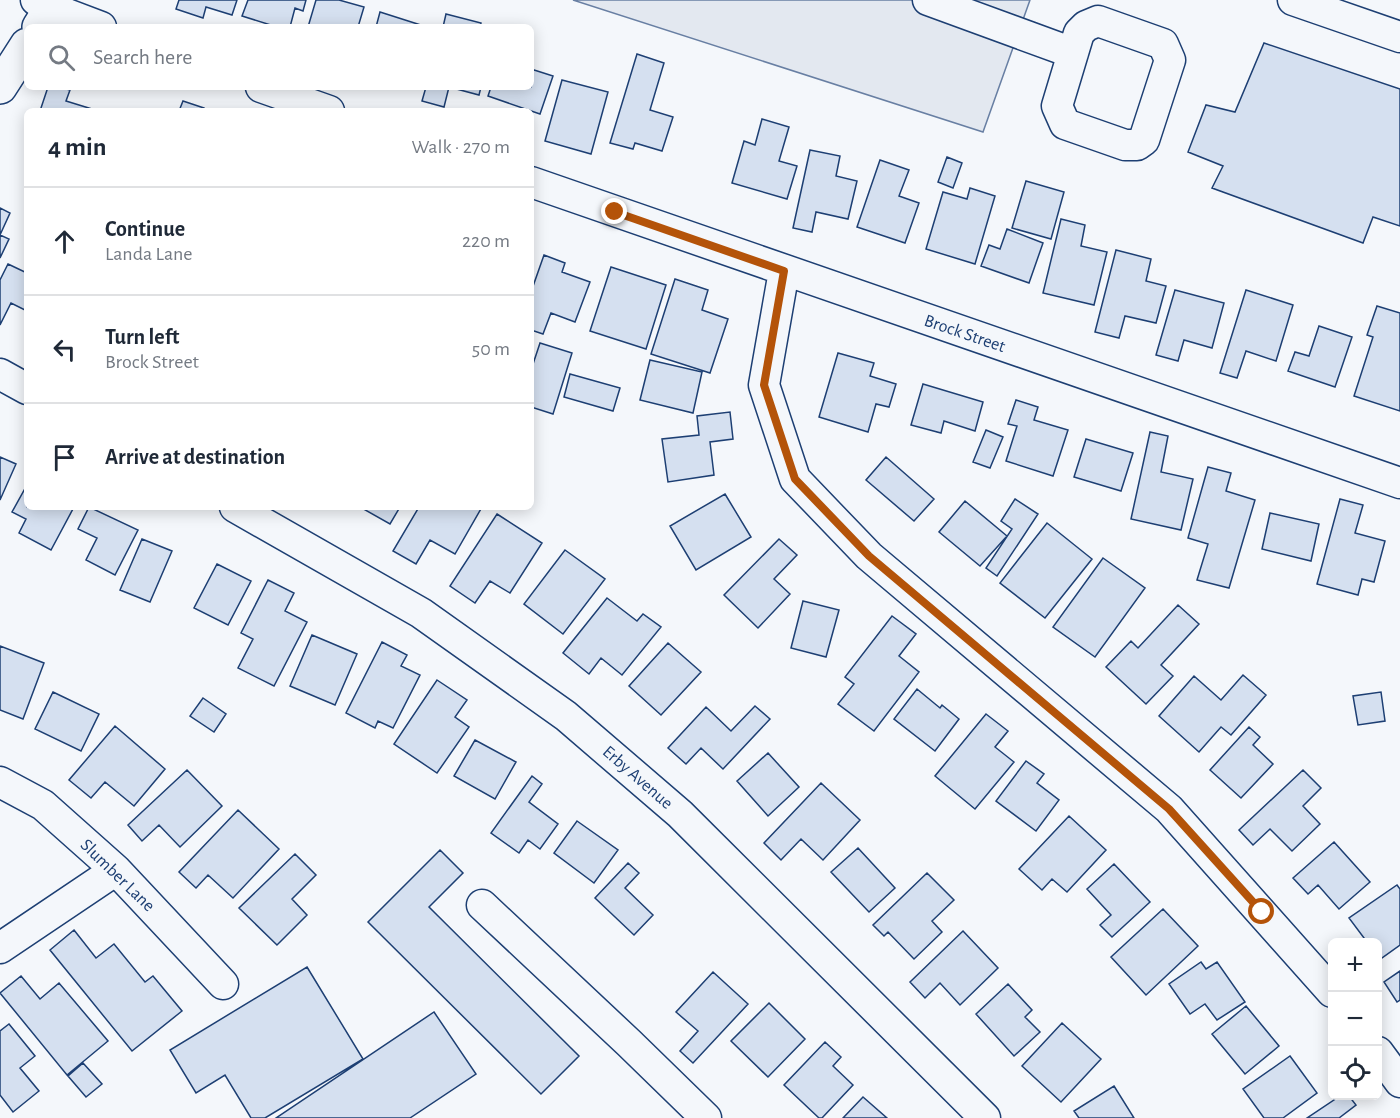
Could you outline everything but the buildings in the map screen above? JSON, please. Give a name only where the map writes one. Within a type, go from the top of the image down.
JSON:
[{"type":"main road","points":[[0,87],[24,50]]},
{"type":"street","points":[[928,0],[1073,53]]},
{"type":"street","points":[[1293,0],[1400,37]]},
{"type":"street","points":[[45,9],[92,24]]},
{"type":"street","points":[[270,90],[320,108]]},
{"type":"street","name":"Brock Street","points":[[534,183],[1400,483]]},
{"type":"street","points":[[784,271],[764,385],[795,479],[869,556],[1169,809],[1328,988]]},
{"type":"street","points":[[0,374],[24,387]]},
{"type":"street","name":"Erby Avenue","points":[[240,510],[421,613],[566,716],[680,814],[985,1118]]},
{"type":"street","name":"Slumber Lane","points":[[0,782],[43,805],[116,870],[223,984]]},
{"type":"street","points":[[0,948],[116,870]]},
{"type":"street","points":[[482,905],[706,1118]]},
{"type":"street","points":[[1382,1059],[1400,1082]]},
{"type":"shaded area","points":[[573,0],[1030,0],[983,132]]},
{"type":"route","points":[[615,212],[784,271],[764,385],[795,479],[869,556],[1169,809],[1262,912]]}]
